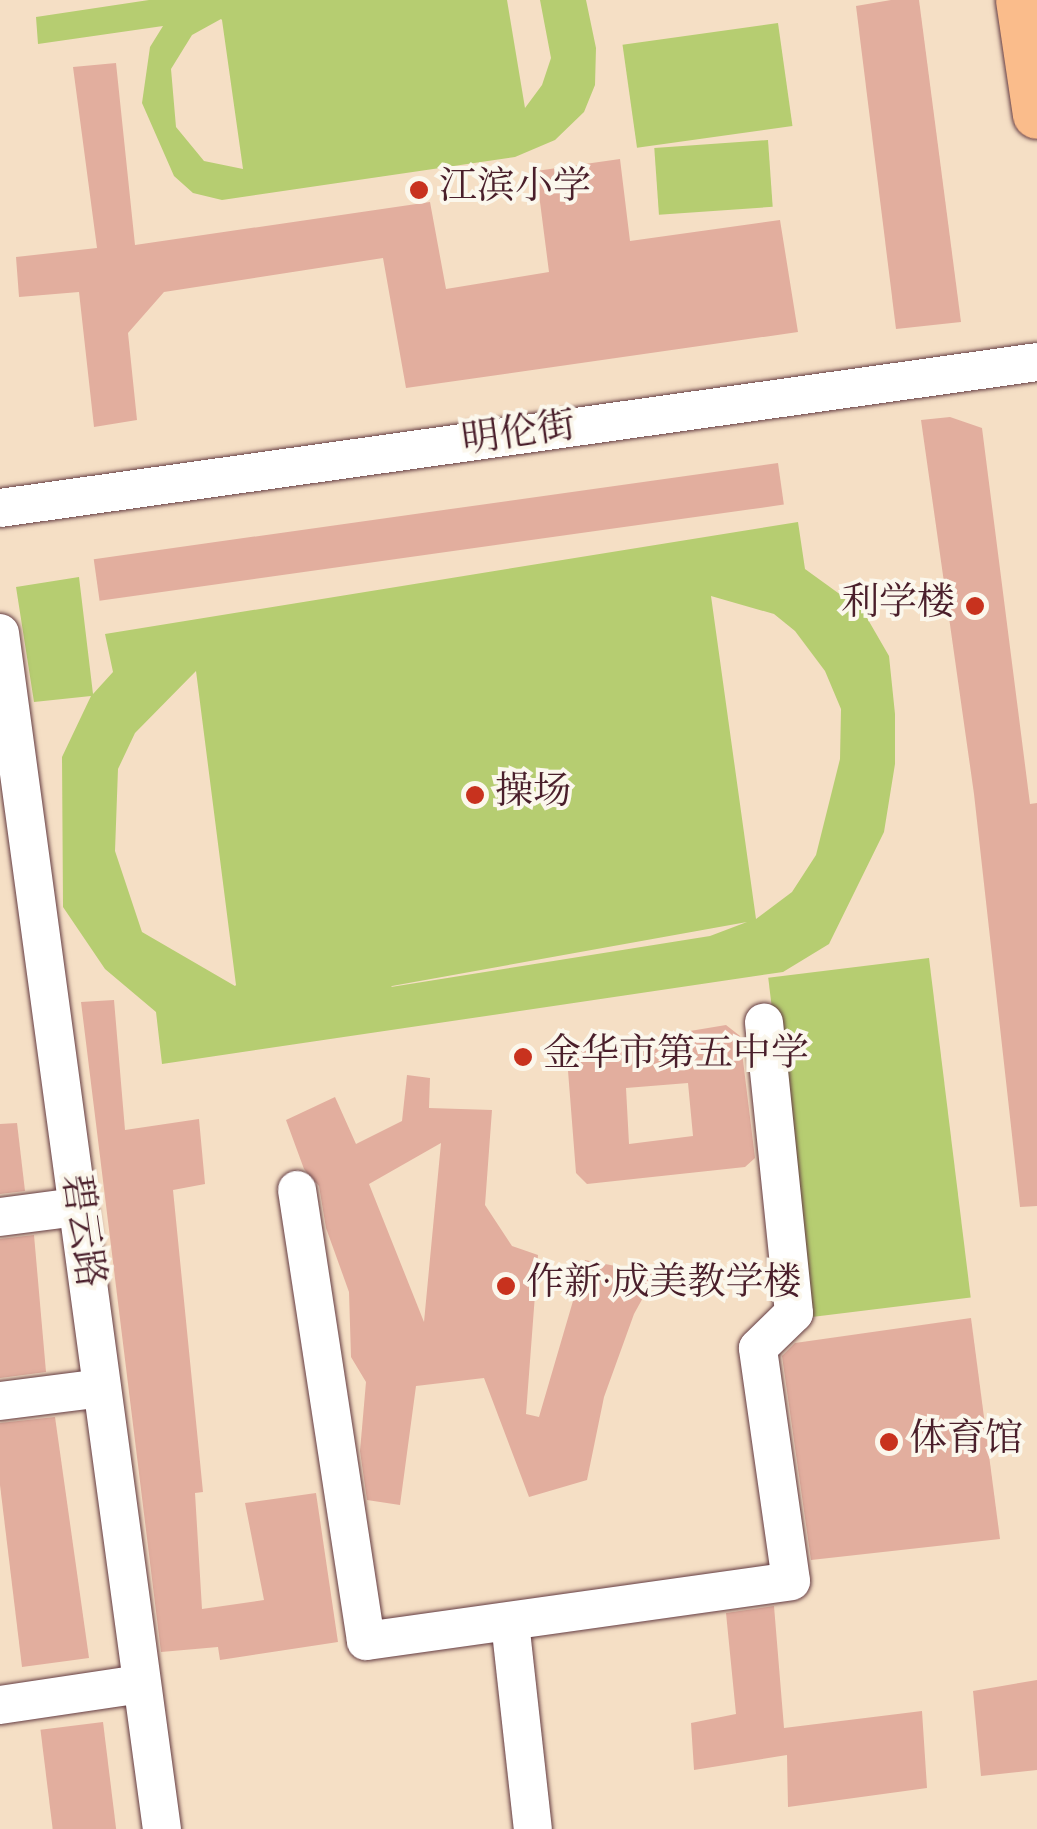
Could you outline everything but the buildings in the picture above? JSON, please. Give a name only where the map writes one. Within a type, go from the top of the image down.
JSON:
[{"type":"main road","points":[[1020,0],[1037,115]]},
{"type":"street","name":"明伦街","points":[[0,508],[1037,362]]},
{"type":"street","name":"碧云路","points":[[0,633],[162,1829]]},
{"type":"street","points":[[297,1190],[366,1641],[791,1581],[758,1348],[794,1313],[764,1023]]},
{"type":"street","points":[[0,1217],[77,1207]]},
{"type":"street","points":[[0,1401],[101,1388]]},
{"type":"street","points":[[510,1622],[533,1829]]},
{"type":"street","points":[[0,1705],[141,1684]]},
{"type":"green space","points":[[149,0],[507,0],[525,108],[542,85],[551,58],[540,0],[586,0],[596,48],[595,85],[584,112],[555,140],[515,157],[222,200],[193,193],[174,176],[142,103],[150,47],[163,26],[38,44],[36,17]],"holes":[[[222,20],[243,169],[204,161],[176,127],[171,69],[192,35]]]},
{"type":"green space","points":[[778,23],[792,126],[637,148],[623,45]]},
{"type":"green space","points":[[768,140],[773,207],[659,215],[654,148]]},
{"type":"green space","name":"操场","points":[[798,522],[805,569],[863,611],[889,656],[895,764],[884,832],[829,944],[783,972],[162,1064],[156,1012],[105,969],[63,907],[62,757],[91,696],[34,702],[16,587],[79,577],[93,694],[113,672],[105,634]],"holes":[[[711,596],[774,614],[795,631],[825,671],[841,709],[840,759],[816,855],[792,892],[756,919]],[[196,671],[235,986],[142,932],[115,851],[118,769],[135,733]],[[747,922],[710,936],[392,986]]]},
{"type":"green space","points":[[929,958],[971,1297],[810,1317],[768,978]]},
{"type":"place","name":"江滨小学","points":[[419,190]]},
{"type":"place","name":"利学楼","points":[[975,606]]},
{"type":"place","name":"操场","points":[[475,795]]},
{"type":"place","name":"金华市第五中学","points":[[523,1057]]},
{"type":"place","name":"作新·成美教学楼","points":[[506,1286]]},
{"type":"place","name":"体育馆","points":[[889,1442]]}]
